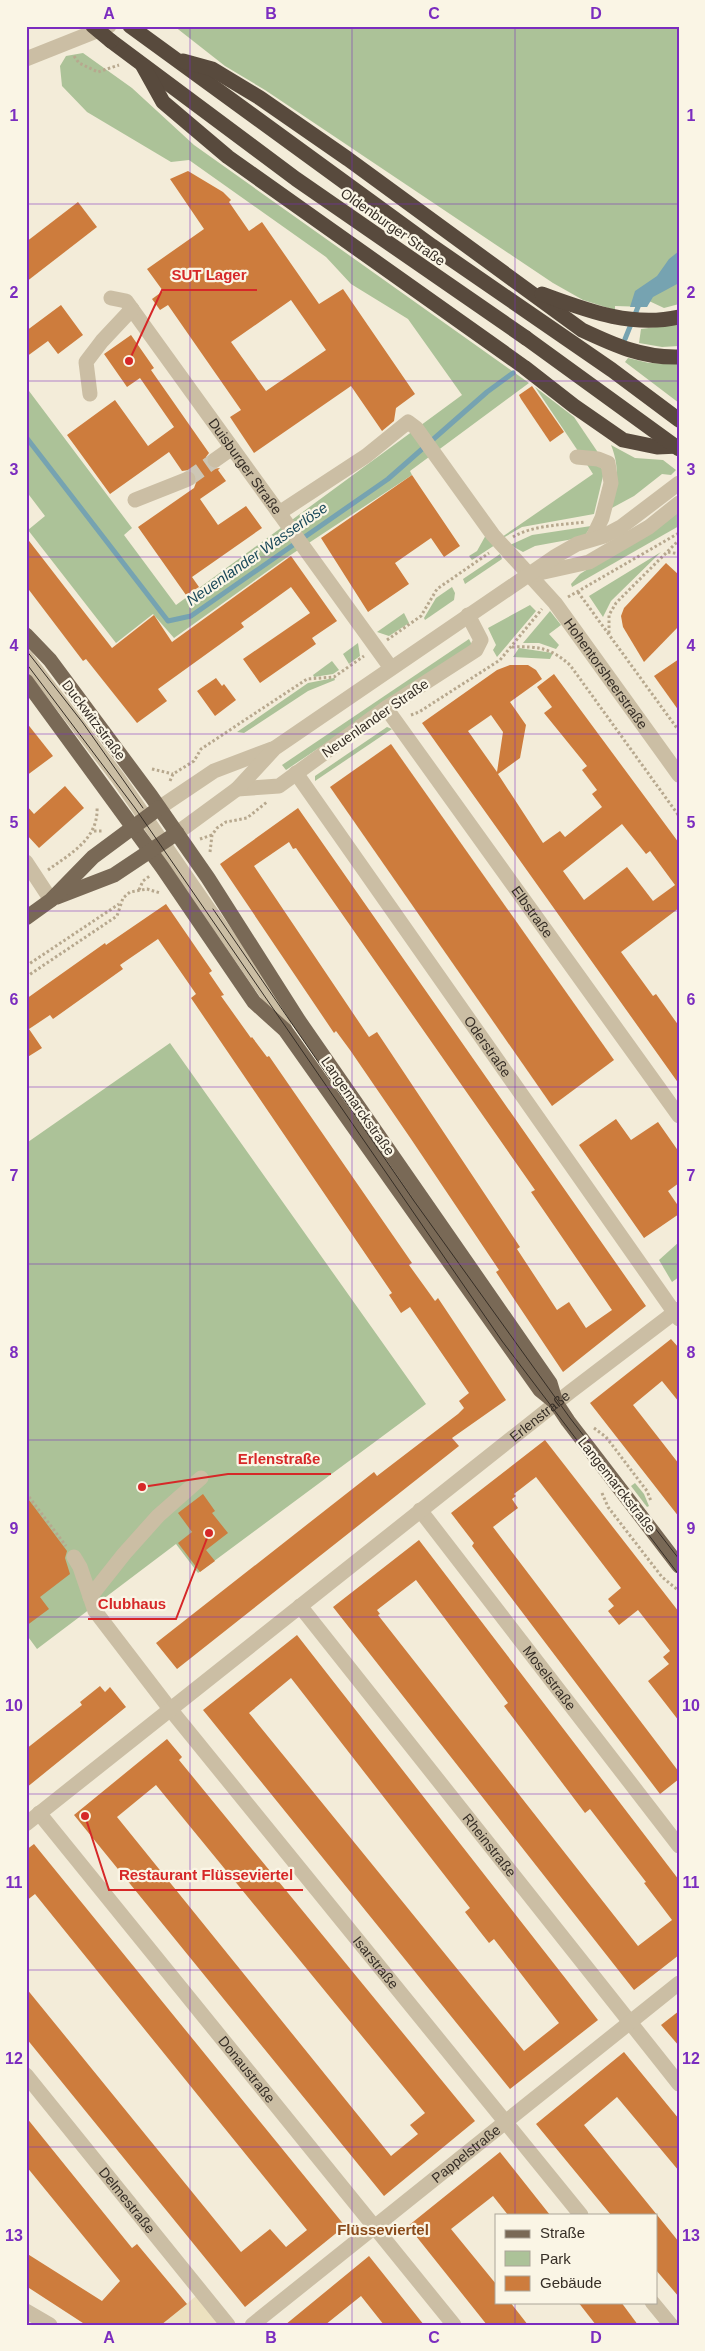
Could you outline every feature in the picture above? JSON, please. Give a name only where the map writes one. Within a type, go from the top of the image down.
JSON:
[{"type":"highway","name":"Oldenburger Straße","points":[[93,26],[110,34],[143,66],[296,179],[526,338],[679,447]]},
{"type":"highway","name":"Oldenburger Straße","points":[[133,29],[424,241],[539,319],[679,420]]},
{"type":"highway","points":[[174,59],[212,69],[260,98],[582,330],[610,343],[651,356],[679,357]]},
{"type":"highway","points":[[143,66],[163,102],[228,157],[524,367],[608,430],[623,440],[637,444],[657,447],[679,447]]},
{"type":"highway","points":[[526,289],[594,312],[623,318],[642,321],[679,317]]},
{"type":"main road","name":"Duckwitzstraße","points":[[26,635],[50,660],[159,808]]},
{"type":"main road","points":[[26,681],[150,851]]},
{"type":"main road","points":[[26,918],[51,900],[93,857],[159,808]]},
{"type":"main road","name":"Langemarckstraße","points":[[159,808],[208,878],[299,1021],[550,1383],[556,1403]]},
{"type":"main road","points":[[51,900],[114,875],[176,833]]},
{"type":"main road","name":"Langemarckstraße","points":[[150,851],[254,1002],[285,1030],[540,1390],[556,1403],[679,1566]]},
{"type":"street","points":[[26,59],[64,43],[110,34]]},
{"type":"street","name":"Duisburger Straße","points":[[111,298],[126,301],[390,668]]},
{"type":"street","points":[[90,394],[86,362],[102,341],[132,309]]},
{"type":"street","name":"Hohentorsheerstraße","points":[[283,518],[408,422],[419,433],[502,545],[528,576],[555,603],[679,775]]},
{"type":"street","points":[[215,460],[232,448]]},
{"type":"street","points":[[578,456],[608,462],[611,483],[602,518],[592,540]]},
{"type":"street","points":[[135,500],[188,480]]},
{"type":"street","points":[[176,833],[237,789],[276,748],[390,668],[577,544],[592,540],[621,527],[679,483]]},
{"type":"street","points":[[528,576],[589,562],[649,527],[679,503]]},
{"type":"street","name":"Neuenlander Straße","points":[[237,789],[278,786],[386,708],[476,650],[481,640],[468,615]]},
{"type":"street","points":[[26,657],[112,770],[163,842],[281,1014],[285,1030]]},
{"type":"street","name":"Elbstraße","points":[[386,708],[679,1116]]},
{"type":"street","points":[[159,808],[214,771],[276,748]]},
{"type":"street","name":"Oderstraße","points":[[296,773],[677,1314]]},
{"type":"street","points":[[26,862],[51,900]]},
{"type":"street","points":[[281,1014],[299,1021]]},
{"type":"street","name":"Erlenstraße","points":[[26,1824],[556,1403],[677,1314]]},
{"type":"street","points":[[90,1597],[118,1561],[158,1516],[201,1478]]},
{"type":"street","name":"Moselstraße","points":[[420,1510],[679,1846]]},
{"type":"street","name":"Isarstraße","points":[[74,1556],[80,1567],[95,1611],[170,1709],[581,2214]]},
{"type":"street","name":"Rheinstraße","points":[[300,1606],[679,2084]]},
{"type":"street","name":"Donaustraße","points":[[39,1813],[376,2226],[454,2325]]},
{"type":"street","name":"Pappelstraße","points":[[252,2325],[679,1983]]},
{"type":"street","name":"Delmestraße","points":[[26,2075],[228,2325]]},
{"type":"street","points":[[654,2304],[670,2325]]},
{"type":"street","points":[[26,2311],[50,2325]]},
{"type":"path","points":[[64,43],[79,63],[98,72],[119,65]]},
{"type":"path","points":[[437,590],[468,566],[520,533],[602,518]]},
{"type":"path","points":[[555,603],[578,592],[679,533]]},
{"type":"path","points":[[610,636],[607,625],[609,615],[616,603],[679,540]]},
{"type":"path","points":[[668,552],[679,554]]},
{"type":"path","points":[[578,592],[679,732]]},
{"type":"path","points":[[511,647],[545,648],[557,653],[570,665],[679,816]]},
{"type":"path","points":[[146,766],[150,769],[173,774],[194,761],[201,749],[307,679]]},
{"type":"path","points":[[37,878],[80,845],[94,831],[98,818],[95,800]]},
{"type":"path","points":[[211,856],[210,842],[217,828],[226,822],[247,818]]},
{"type":"path","points":[[26,977],[117,916],[123,898],[130,892],[156,890],[164,895]]},
{"type":"path","points":[[26,966],[120,904]]},
{"type":"path","points":[[26,1493],[74,1556]]},
{"type":"green space","points":[[174,26],[679,26],[679,304],[664,308],[649,301],[647,307],[615,306],[615,310],[583,300],[553,283],[265,90],[225,66]]},
{"type":"green space","points":[[83,53],[132,88],[194,145],[529,383],[410,471],[412,475],[286,558],[174,638],[153,614],[116,643],[28,530],[45,516],[26,491],[26,387],[132,528],[124,535],[176,605],[462,395],[408,319],[351,284],[326,257],[189,160],[171,162],[87,112],[62,86],[60,66],[66,56]]},
{"type":"green space","points":[[679,324],[679,346],[662,347],[639,343],[641,329]]},
{"type":"green space","points":[[628,358],[649,363],[679,364],[679,403],[625,362]]},
{"type":"green space","points":[[535,387],[574,417],[599,454],[578,451]]},
{"type":"green space","points":[[611,445],[635,458],[663,460],[676,470],[671,475],[662,474],[634,496],[610,509],[617,470]]},
{"type":"green space","points":[[586,463],[600,466],[604,472],[594,514],[522,527],[502,537],[593,474]]},
{"type":"green space","points":[[679,511],[679,526],[572,587],[571,584],[580,574]]},
{"type":"green space","points":[[591,526],[584,537],[535,546],[523,552],[510,545],[532,535]]},
{"type":"green space","points":[[487,533],[495,545],[472,560],[469,556],[477,551]]},
{"type":"green space","points":[[661,552],[611,601],[603,617],[589,596]]},
{"type":"green space","points":[[500,554],[502,559],[465,584],[463,579]]},
{"type":"green space","points":[[452,587],[455,593],[454,600],[425,620],[424,618],[436,598]]},
{"type":"green space","points":[[530,605],[536,611],[497,657],[493,650],[496,645],[488,628]]},
{"type":"green space","points":[[550,611],[561,625],[549,634],[559,645],[556,649],[539,643],[523,643]]},
{"type":"green space","points":[[404,613],[409,623],[389,636],[377,632]]},
{"type":"green space","points":[[469,639],[472,645],[286,770],[282,765]]},
{"type":"green space","points":[[358,643],[360,656],[349,664],[343,654]]},
{"type":"green space","points":[[519,648],[553,653],[550,659],[513,657]]},
{"type":"green space","points":[[332,661],[339,670],[333,674],[314,677],[313,675]]},
{"type":"green space","points":[[334,678],[335,680],[308,691],[244,733],[237,732],[308,683]]},
{"type":"green space","points":[[387,727],[392,729],[315,781],[315,776]]},
{"type":"green space","points":[[170,1043],[426,1404],[198,1573],[176,1544],[37,1649],[26,1634],[26,1141],[28,1142]]},
{"type":"green space","points":[[679,1242],[679,1277],[672,1282],[659,1260]]},
{"type":"green space","points":[[635,1483],[644,1494],[649,1506],[647,1507],[631,1486]]},
{"type":"shaded area","points":[[201,2292],[228,2325],[161,2325]]},
{"type":"water","points":[[679,251],[679,283],[653,297],[647,307],[630,307],[635,291],[657,276],[669,259]]},
{"type":"building","points":[[188,171],[223,192],[231,200],[229,202],[249,231],[262,222],[319,304],[343,289],[415,394],[396,408],[394,421],[382,431],[351,386],[254,453],[230,417],[241,410],[168,305],[160,310],[152,299],[163,291],[147,269],[204,229],[170,179]],"holes":[[[291,300],[326,350],[266,391],[231,342]]]},
{"type":"building","points":[[78,202],[97,227],[26,282],[26,242]]},
{"type":"building","points":[[61,305],[83,335],[58,354],[48,341],[26,357],[26,331]]},
{"type":"building","points":[[131,335],[154,368],[151,370],[209,453],[206,457],[207,465],[212,469],[220,468],[218,470],[226,481],[200,499],[218,525],[246,506],[262,528],[192,577],[199,587],[186,595],[138,527],[194,488],[197,480],[194,472],[189,470],[182,471],[169,452],[110,494],[67,435],[115,400],[148,446],[174,427],[140,378],[127,387],[104,354]]},
{"type":"building","points":[[532,386],[564,432],[550,442],[519,395]]},
{"type":"building","points":[[412,475],[460,546],[444,557],[431,538],[395,563],[409,584],[368,612],[321,538]]},
{"type":"building","points":[[26,537],[112,648],[154,615],[172,642],[291,556],[337,621],[312,638],[316,644],[260,683],[243,659],[310,613],[291,587],[241,623],[244,627],[158,689],[167,701],[137,723],[86,659],[83,661],[26,586]]},
{"type":"building","points":[[666,563],[679,575],[679,626],[644,662],[623,627],[621,616],[624,608]]},
{"type":"building","points":[[679,659],[679,711],[654,676]]},
{"type":"building","points":[[510,665],[528,665],[536,670],[542,679],[510,702],[526,725],[520,758],[498,774],[543,843],[560,831],[565,837],[602,807],[592,794],[597,790],[582,770],[587,766],[544,713],[552,707],[537,687],[554,674],[679,843],[679,908],[621,952],[653,996],[656,994],[679,1026],[679,1084],[422,723],[497,670]],"holes":[[[491,715],[503,732],[497,772],[468,731]],[[622,824],[646,854],[650,851],[675,885],[653,901],[627,867],[584,900],[563,871]]]},
{"type":"building","points":[[216,678],[222,686],[224,684],[236,700],[215,716],[197,691]]},
{"type":"building","points":[[26,722],[53,756],[26,776]]},
{"type":"building","points":[[391,744],[614,1060],[552,1106],[330,787]]},
{"type":"building","points":[[65,786],[84,808],[39,848],[26,834],[26,805],[34,814]]},
{"type":"building","points":[[298,808],[646,1306],[563,1372],[496,1272],[499,1270],[411,1139],[350,1050],[336,1031],[334,1033],[220,864]],"holes":[[[289,842],[293,849],[296,848],[535,1190],[531,1192],[612,1310],[586,1328],[569,1302],[557,1310],[517,1249],[520,1247],[377,1032],[369,1037],[254,866]]]},
{"type":"building","points":[[166,904],[212,971],[209,973],[224,995],[221,996],[251,1038],[267,1057],[269,1056],[412,1263],[409,1265],[435,1301],[438,1298],[506,1400],[452,1438],[459,1446],[177,1669],[156,1643],[374,1472],[377,1476],[458,1414],[464,1408],[459,1401],[469,1393],[410,1307],[401,1313],[389,1295],[392,1293],[191,998],[196,994],[158,939],[120,965],[123,969],[53,1019],[50,1015],[29,1029],[42,1048],[26,1058],[26,999],[105,943],[106,945]]},
{"type":"building","points":[[616,1119],[631,1140],[658,1122],[679,1152],[679,1183],[668,1191],[679,1207],[679,1214],[644,1238],[579,1145]]},
{"type":"building","points":[[671,1339],[679,1348],[679,1402],[662,1381],[633,1405],[679,1464],[679,1517],[590,1403]]},
{"type":"building","points":[[545,1440],[679,1612],[679,1721],[648,1681],[669,1664],[663,1657],[670,1651],[638,1610],[619,1625],[608,1611],[614,1606],[608,1599],[621,1588],[536,1477],[514,1494],[516,1496],[512,1499],[518,1508],[493,1527],[679,1772],[679,1779],[660,1794],[472,1546],[474,1543],[451,1513]]},
{"type":"building","points":[[203,1494],[215,1511],[212,1513],[228,1533],[206,1550],[215,1561],[200,1572],[178,1543],[192,1532],[178,1513]]},
{"type":"building","points":[[26,1496],[67,1551],[65,1558],[70,1574],[40,1597],[49,1609],[26,1626]]},
{"type":"building","points":[[419,1540],[679,1880],[679,1955],[634,1990],[333,1607]],"holes":[[[416,1580],[508,1703],[504,1706],[585,1813],[590,1809],[646,1882],[644,1883],[672,1920],[638,1946],[378,1615],[380,1614],[377,1610]]]},
{"type":"building","points":[[297,1635],[598,2020],[510,2089],[203,1710]],"holes":[[[291,1678],[470,1908],[465,1912],[478,1929],[489,1943],[494,1939],[559,2023],[524,2051],[249,1713]]]},
{"type":"building","points":[[100,1686],[105,1692],[110,1687],[126,1707],[26,1788],[26,1749],[82,1705],[80,1702]]},
{"type":"building","points":[[167,1739],[182,1757],[179,1760],[475,2121],[384,2196],[74,1815]],"holes":[[[156,1785],[425,2113],[410,2125],[418,2134],[391,2156],[117,1817]]]},
{"type":"building","points":[[34,1844],[345,2226],[245,2307],[26,2038],[26,1988],[241,2252],[270,2229],[286,2247],[307,2230],[35,1894],[26,1901],[26,1850]]},
{"type":"building","points":[[679,2011],[679,2046],[661,2025]]},
{"type":"building","points":[[624,2052],[679,2119],[679,2171],[617,2097],[584,2125],[656,2214],[610,2214],[536,2124]]},
{"type":"building","points":[[26,2117],[132,2248],[137,2244],[187,2304],[161,2325],[86,2325],[26,2286],[26,2253],[102,2301],[120,2281],[26,2166]]},
{"type":"building","points":[[500,2152],[549,2214],[507,2214],[493,2196],[451,2229],[495,2283],[495,2304],[512,2304],[528,2325],[487,2325],[408,2226]]},
{"type":"building","points":[[658,2216],[679,2242],[679,2297],[658,2272]]},
{"type":"building","points":[[369,2256],[424,2325],[384,2325],[361,2296],[325,2325],[285,2325]]},
{"type":"building","points":[[580,2304],[622,2304],[638,2325],[596,2325]]},
{"type":"waterway","name":"Neuenlander Wasserlöse","points":[[625,339],[640,302]]},
{"type":"waterway","name":"Neuenlander Wasserlöse","points":[[26,437],[168,621],[191,616],[388,479],[487,392],[513,373]]},
{"type":"tunnel","points":[[188,479],[215,460]]},
{"type":"tram line","points":[[26,650],[83,723],[143,808]]},
{"type":"tram line","points":[[26,663],[135,808],[502,1341],[679,1575]]},
{"type":"tram line","points":[[213,909],[414,1201],[570,1418],[679,1559]]},
{"type":"place","name":"SUT Lager","points":[[129,361]]},
{"type":"place","name":"Erlenstraße","points":[[142,1487]]},
{"type":"place","name":"Clubhaus","points":[[209,1533]]},
{"type":"place","name":"Restaurant Flüsseviertel","points":[[85,1816]]},
{"type":"district","name":"Flüsseviertel","points":[[383,2230]]}]
